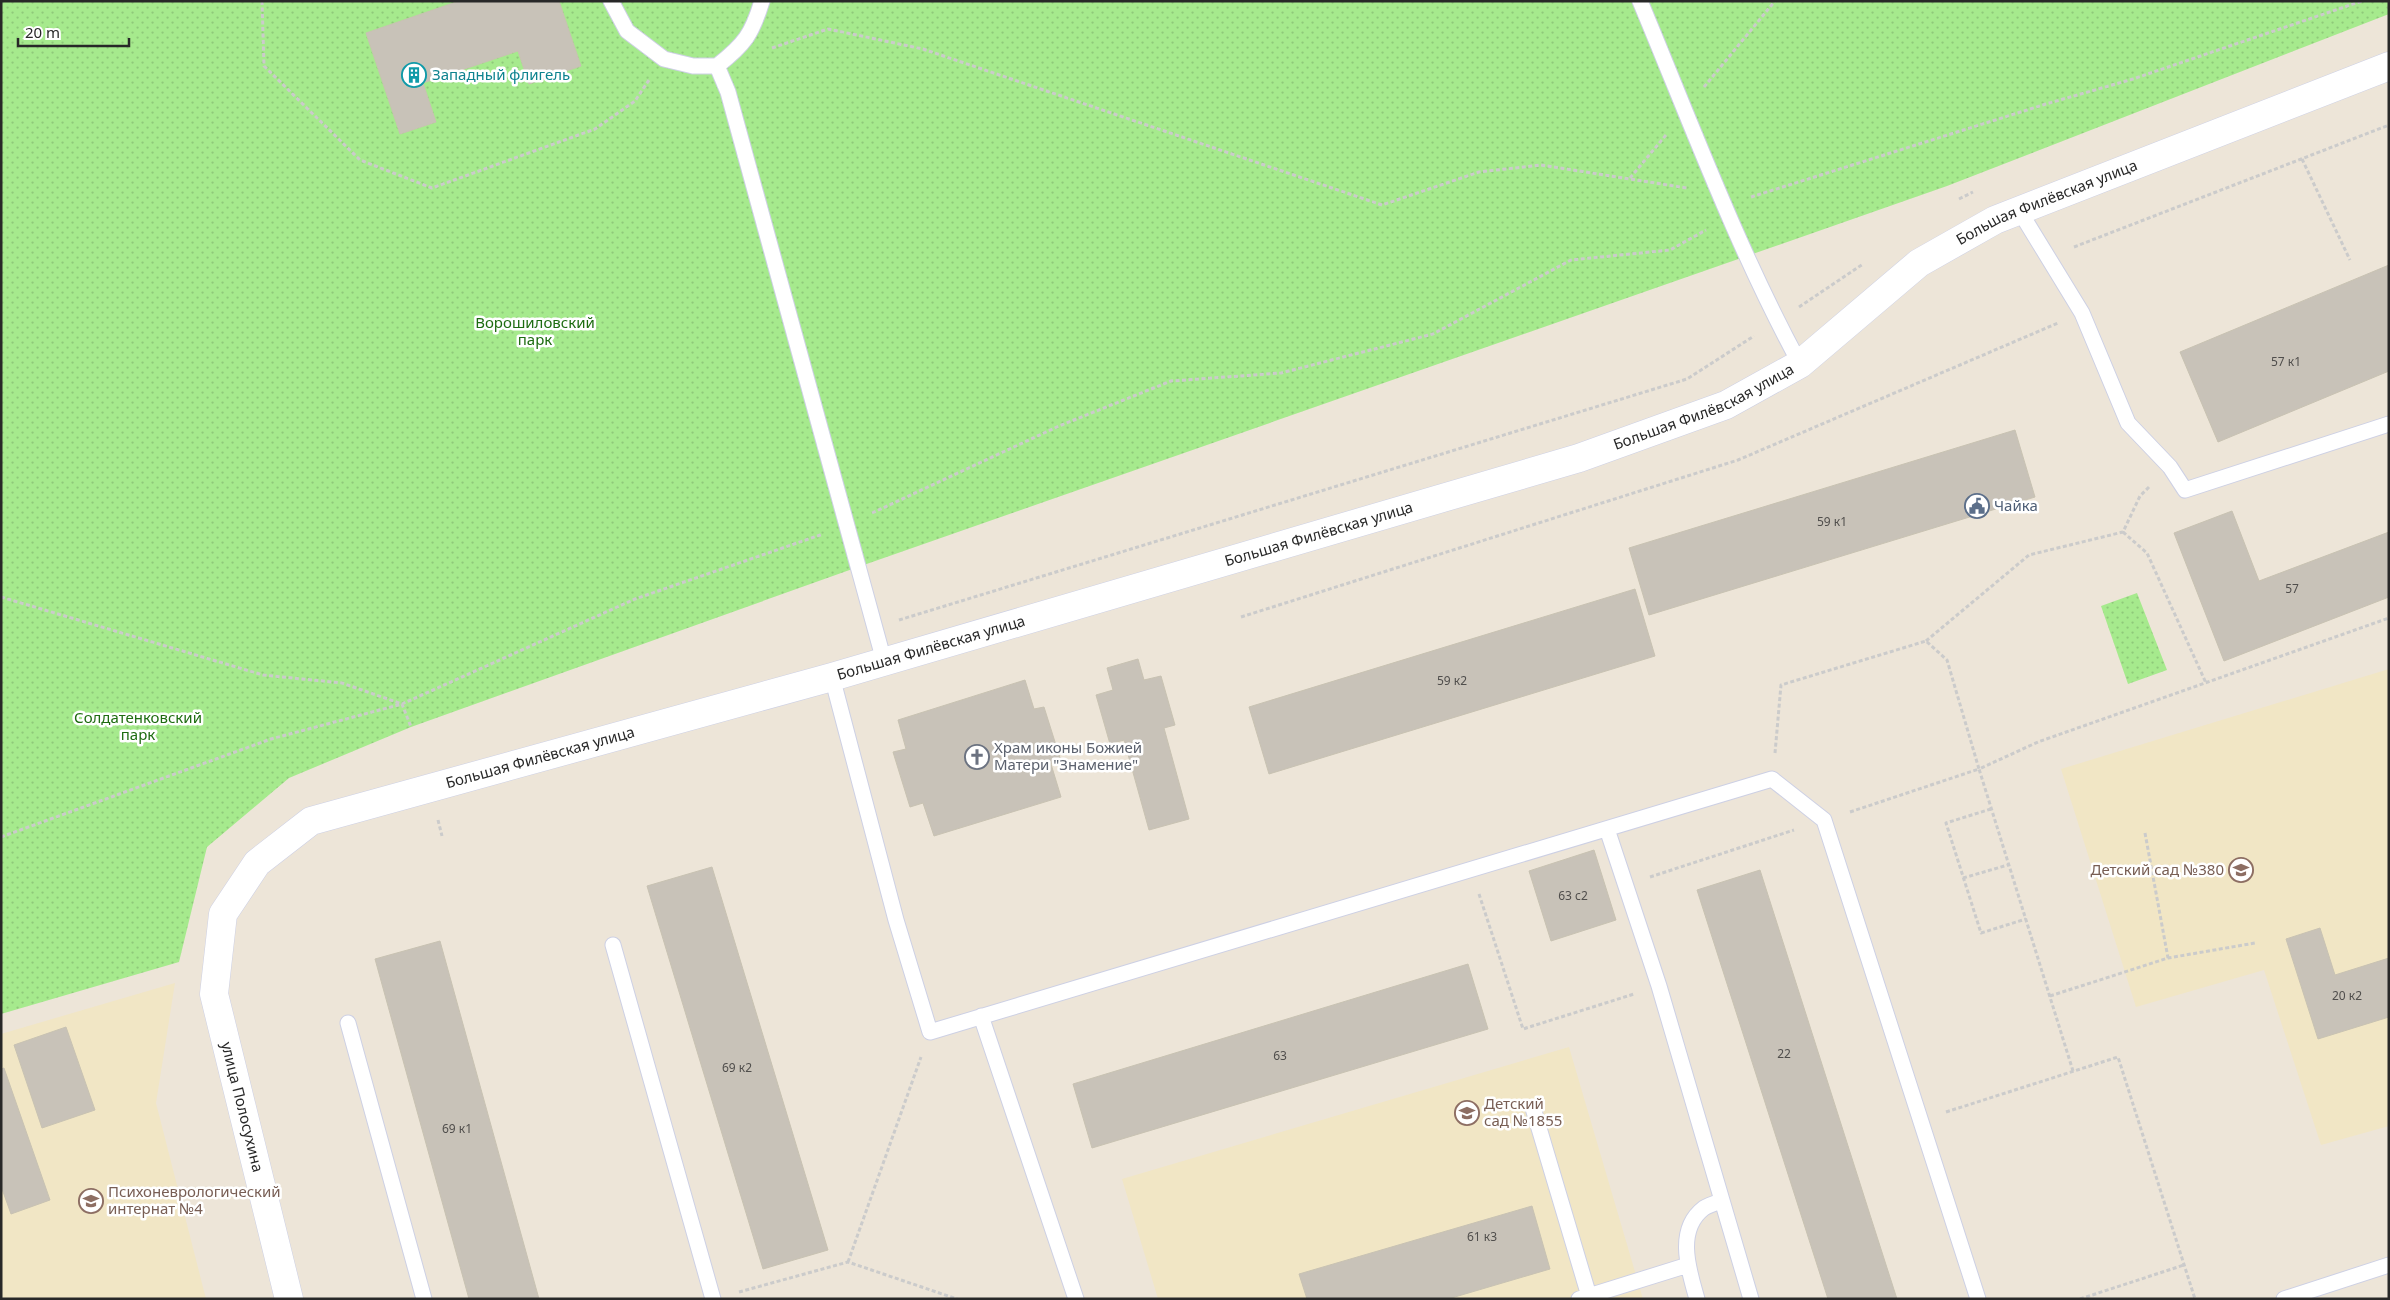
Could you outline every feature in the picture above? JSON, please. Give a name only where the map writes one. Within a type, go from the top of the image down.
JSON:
[{"type":"street","name":"Большая Филёвская улица","points":[[223,914],[257,863],[311,821],[832,678],[884,661],[1579,458],[1726,405],[1800,364],[1919,264],[1995,220],[2389,66]]},
{"type":"street","name":"улица Полосухина","points":[[223,914],[214,994],[289,1299]]},
{"type":"lane","points":[[611,1],[627,31],[664,59],[693,66],[717,66],[740,48],[754,27],[762,1]]},
{"type":"lane","points":[[1640,1],[1730,218],[1777,322],[1800,364]]},
{"type":"lane","points":[[717,66],[728,92],[884,661]]},
{"type":"lane","points":[[2019,210],[2082,314],[2128,423],[2170,467],[2185,490],[2389,424]]},
{"type":"lane","points":[[832,678],[896,920],[930,1032],[1772,779],[1824,820],[1978,1299]]},
{"type":"lane","points":[[1608,829],[1659,986],[1751,1299]]},
{"type":"lane","points":[[613,945],[714,1299]]},
{"type":"lane","points":[[981,1016],[1076,1299]]},
{"type":"lane","points":[[348,1023],[424,1299]]},
{"type":"lane","points":[[1533,1108],[1584,1297],[1688,1265]]},
{"type":"lane","points":[[1697,1299],[1688,1265],[1686,1244],[1691,1224],[1704,1209],[1722,1200]]},
{"type":"lane","points":[[2284,1299],[2389,1265]]},
{"type":"path","points":[[262,1],[264,66],[360,160],[432,188],[595,129],[635,101],[664,59]]},
{"type":"path","points":[[1,837],[271,739],[402,704],[635,599],[846,526],[1059,426],[1171,381],[1281,373],[1433,334],[1571,260],[1670,250],[1730,218],[1750,198],[2037,107],[2133,79],[2362,1]]},
{"type":"path","points":[[717,66],[828,29],[914,47],[1382,205],[1479,172],[1541,165],[1694,189]]},
{"type":"path","points":[[2047,257],[2389,125]]},
{"type":"path","points":[[2302,159],[2350,260]]},
{"type":"path","points":[[1958,200],[1976,191]]},
{"type":"path","points":[[874,627],[1687,380],[1868,261]]},
{"type":"path","points":[[1242,617],[1738,460],[2082,314]]},
{"type":"path","points":[[2123,532],[2140,496],[2170,467]]},
{"type":"path","points":[[1772,779],[1781,685],[1926,641],[2029,555],[2123,532]]},
{"type":"path","points":[[2123,532],[2147,553],[2206,683]]},
{"type":"path","points":[[1,597],[263,675],[342,682],[402,704],[411,727]]},
{"type":"path","points":[[1626,885],[1979,770],[2038,742],[2389,618]]},
{"type":"path","points":[[1926,641],[1947,660],[1979,770],[2073,1071]]},
{"type":"path","points":[[1991,809],[1946,823],[1980,933],[2026,919]]},
{"type":"path","points":[[2145,834],[2168,958]]},
{"type":"path","points":[[1964,878],[2008,864]]},
{"type":"path","points":[[1471,870],[1523,1029],[1659,986]]},
{"type":"path","points":[[2050,996],[2168,958],[2255,943]]},
{"type":"path","points":[[848,1262],[930,1032]]},
{"type":"path","points":[[1920,1120],[2118,1057],[2195,1299]]},
{"type":"path","points":[[714,1299],[848,1262],[956,1299]]},
{"type":"path","points":[[2080,1299],[2184,1265]]},
{"type":"shaded area","name":"Детский сад №380","points":[[2389,669],[2389,1126],[2321,1145],[2264,970],[2136,1007],[2061,769]]},
{"type":"shaded area","name":"Психоневрологический интернат №4","points":[[175,983],[156,1103],[206,1299],[1,1299],[1,1034]]},
{"type":"shaded area","name":"Детский сад №1855","points":[[1569,1047],[1643,1299],[1158,1299],[1122,1179]]},
{"type":"green space","name":"Ворошиловский парк","points":[[1,1],[2389,1],[2389,14],[1947,186],[858,567],[411,727],[289,778],[207,847],[179,962],[1,1014]]},
{"type":"green space","points":[[2137,593],[2167,670],[2128,684],[2101,606]]},
{"type":"building","name":"Западный флигель","points":[[459,1],[559,1],[581,66],[529,84],[518,51],[423,83],[436,122],[400,134],[366,33]]},
{"type":"building","points":[[2389,265],[2389,371],[2218,442],[2180,352]]},
{"type":"building","points":[[2015,430],[2035,497],[1649,615],[1629,548]]},
{"type":"building","points":[[2232,511],[2259,581],[2389,532],[2389,597],[2224,661],[2174,533]]},
{"type":"building","points":[[1635,589],[1655,656],[1269,774],[1249,707]]},
{"type":"building","points":[[1138,659],[1144,680],[1161,676],[1175,725],[1164,728],[1189,819],[1149,830],[1124,740],[1110,744],[1096,695],[1113,690],[1107,668]]},
{"type":"building","name":"Храм иконы Божией Матери \"Знамение\"","points":[[1025,680],[1034,709],[1044,707],[1061,761],[1051,764],[1061,797],[934,836],[923,803],[910,807],[901,778],[893,752],[906,749],[898,720]]},
{"type":"building","points":[[1594,850],[1616,920],[1551,941],[1529,871]]},
{"type":"building","points":[[712,867],[828,1250],[763,1269],[647,886]]},
{"type":"building","points":[[1760,870],[1897,1299],[1828,1299],[1697,890]]},
{"type":"building","points":[[2320,928],[2335,975],[2389,958],[2389,1017],[2318,1039],[2286,939]]},
{"type":"building","points":[[440,941],[539,1299],[469,1299],[375,959]]},
{"type":"building","points":[[1468,964],[1488,1029],[1092,1148],[1073,1084]]},
{"type":"building","points":[[66,1027],[95,1110],[42,1128],[14,1045]]},
{"type":"building","points":[[4,1068],[50,1200],[11,1214],[1,1186],[1,1069]]},
{"type":"building","points":[[1532,1206],[1550,1269],[1448,1299],[1307,1299],[1299,1274]]},
{"type":"place","name":"Западный флигель","points":[[414,75]]},
{"type":"place","name":"Чайка","points":[[1977,506]]},
{"type":"place","name":"Храм иконы Божией Матери \"Знамение\"","points":[[977,757]]},
{"type":"place","name":"Детский сад №380","points":[[2241,870]]},
{"type":"place","name":"Детский сад №1855","points":[[1467,1113]]},
{"type":"place","name":"Психоневрологический интернат №4","points":[[91,1201]]},
{"type":"park label","name":"Солдатенковский парк","points":[[138,726]]}]
